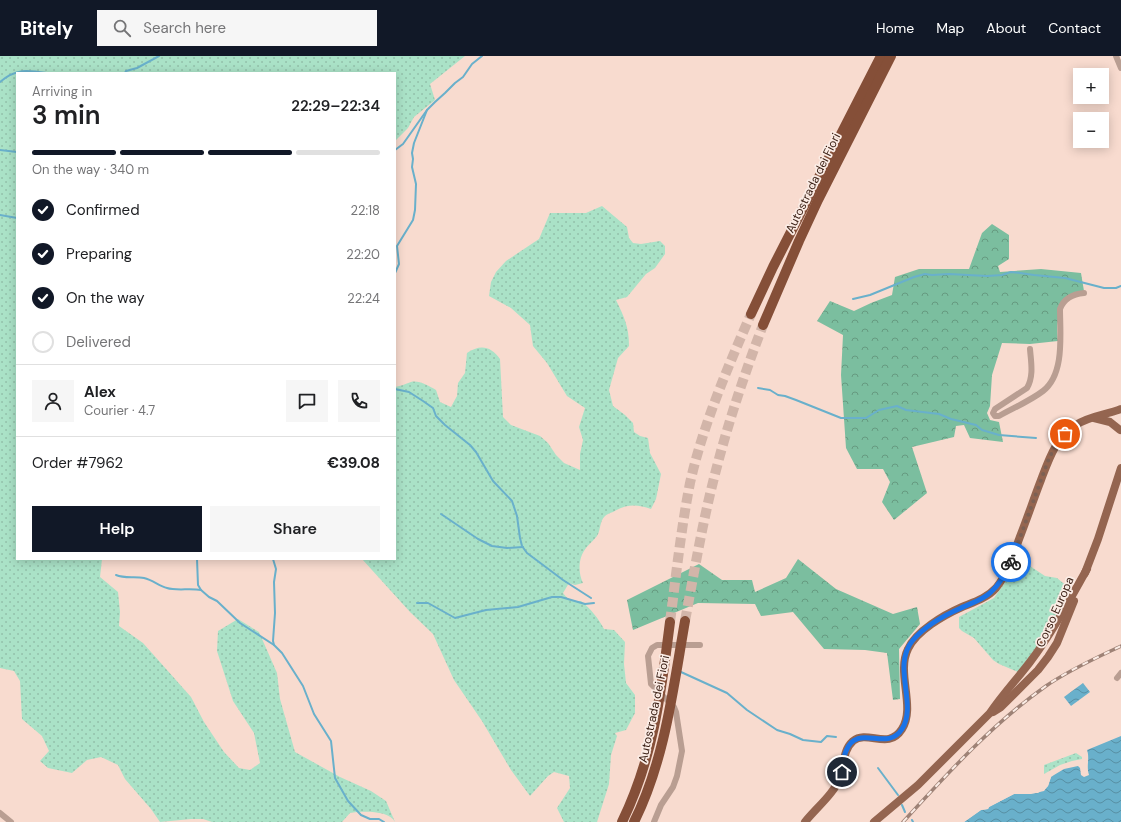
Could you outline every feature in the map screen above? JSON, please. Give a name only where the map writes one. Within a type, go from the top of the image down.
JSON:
[{"type":"highway","name":"Autostrada dei Fiori","points":[[763,325],[798,241],[864,99],[881,56]]},
{"type":"highway","name":"Autostrada dei Fiori","points":[[751,314],[864,99],[891,56]]},
{"type":"highway","name":"Autostrada dei Fiori","points":[[634,822],[649,787],[662,743],[670,708],[685,621]]},
{"type":"highway","name":"Autostrada dei Fiori","points":[[622,822],[638,786],[650,749],[662,687],[670,622]]},
{"type":"main road","points":[[805,822],[837,784],[841,775],[846,751],[852,742],[859,738],[866,737],[886,739],[896,736],[901,731],[906,722],[907,713],[905,660],[911,644],[921,632],[958,609],[984,597],[999,583],[1009,566],[1028,513],[1055,446],[1074,426],[1092,418],[1121,409]]},
{"type":"main road","points":[[1120,431],[1117,415],[1121,409]]},
{"type":"main road","points":[[1092,418],[1099,418],[1110,422],[1120,431]]},
{"type":"main road","name":"Corso Europa","points":[[990,713],[1000,707],[1042,665],[1057,643],[1098,539],[1121,468]]},
{"type":"main road","name":"Corso Europa","points":[[874,822],[918,785],[990,713],[1033,657],[1068,604],[1086,569]]},
{"type":"main road","points":[[1033,657],[1035,664],[1042,665]]},
{"type":"street","points":[[1116,56],[1121,68]]},
{"type":"street","points":[[1030,349],[1032,374],[1030,383],[1027,388],[995,409],[993,413],[995,416],[999,416],[1037,395],[1048,386],[1053,378],[1060,353],[1060,309],[1062,303],[1069,297],[1084,293]]},
{"type":"street","points":[[654,822],[661,805],[673,787],[682,752],[676,712],[674,707],[651,684],[648,656],[652,648],[657,645],[700,645]]},
{"type":"street","points":[[0,813],[11,822]]},
{"type":"green space","points":[[0,56],[465,56],[430,84],[435,100],[414,117],[408,128],[396,140],[396,72],[16,72],[16,560],[102,560],[100,577],[118,592],[120,612],[119,626],[143,643],[191,697],[204,722],[224,752],[239,768],[250,770],[260,763],[254,733],[233,701],[217,651],[218,631],[238,619],[259,632],[277,673],[280,699],[295,752],[340,777],[371,791],[386,801],[395,822],[392,818],[381,813],[361,812],[350,813],[342,822],[212,822],[203,819],[191,819],[160,822],[151,809],[125,779],[118,765],[101,757],[87,760],[72,773],[48,768],[40,761],[49,751],[42,736],[22,719],[20,681],[14,671],[0,668]]},
{"type":"green space","points":[[602,206],[627,227],[629,238],[633,243],[641,244],[660,241],[665,246],[665,254],[655,268],[646,274],[627,297],[616,300],[627,327],[629,346],[618,358],[609,390],[613,406],[633,423],[634,432],[640,436],[648,438],[650,453],[661,474],[656,499],[651,509],[641,506],[627,506],[605,516],[597,536],[581,556],[580,575],[583,583],[575,585],[569,583],[563,593],[571,600],[581,601],[600,621],[604,629],[614,630],[625,642],[624,664],[626,683],[635,695],[635,713],[626,730],[615,733],[617,736],[611,755],[609,784],[597,822],[564,822],[557,808],[570,788],[569,776],[554,772],[548,776],[530,796],[511,770],[482,721],[454,680],[433,634],[410,612],[363,560],[396,560],[396,387],[411,382],[424,384],[436,390],[440,402],[451,407],[457,396],[458,383],[465,373],[467,353],[476,348],[489,349],[493,351],[500,359],[503,417],[511,425],[540,436],[548,443],[556,455],[564,463],[580,470],[580,454],[583,440],[579,427],[585,408],[567,396],[547,363],[533,346],[530,325],[511,308],[489,296],[491,282],[496,272],[506,261],[539,239],[550,213],[586,213]]},
{"type":"green space","points":[[992,224],[1009,235],[1009,259],[998,266],[1000,272],[1041,269],[1081,273],[1084,291],[1066,300],[1058,320],[1058,341],[1030,344],[1002,343],[992,375],[990,406],[987,413],[990,420],[999,422],[1003,442],[970,438],[964,425],[956,426],[954,437],[912,447],[927,493],[894,520],[882,502],[890,482],[883,469],[857,469],[846,448],[841,375],[843,335],[817,321],[830,301],[854,311],[892,295],[895,277],[919,269],[969,269],[982,233]]},
{"type":"green space","points":[[1019,554],[1023,557],[1027,564],[1045,576],[1057,578],[1063,583],[1072,586],[1045,635],[1018,672],[993,660],[974,638],[959,628],[959,617],[994,598],[1004,584]]},
{"type":"green space","points":[[798,559],[836,589],[893,614],[917,607],[920,624],[899,649],[900,699],[893,700],[887,653],[865,650],[824,649],[793,612],[761,616],[755,604],[698,603],[633,630],[627,600],[699,564],[722,580],[752,580],[755,592],[786,578]]},
{"type":"green space","points":[[1076,753],[1082,757],[1082,759],[1060,765],[1044,774],[1044,765]]},
{"type":"water","points":[[1083,683],[1090,692],[1071,706],[1064,697]]},
{"type":"water","points":[[1121,736],[1121,822],[964,822],[981,810],[988,809],[989,807],[1014,794],[1038,793],[1048,786],[1051,777],[1064,769],[1078,766],[1080,768],[1081,775],[1084,777],[1089,775],[1087,750]]},
{"type":"pier","points":[[1050,776],[1048,786],[1044,791],[1031,794],[1014,794],[989,807],[988,809],[981,810],[962,822],[980,808],[987,807],[1013,792],[1031,792],[1043,789],[1047,785]]},
{"type":"waterway","points":[[126,72],[137,68],[159,56]]},
{"type":"waterway","points":[[396,149],[403,144],[427,110],[463,77],[472,64],[482,56]]},
{"type":"waterway","points":[[0,82],[16,72]]},
{"type":"waterway","points":[[17,72],[40,72]]},
{"type":"waterway","points":[[396,271],[399,264],[397,246],[413,220],[415,210],[416,184],[412,167],[412,153],[414,143],[427,110]]},
{"type":"waterway","points":[[0,150],[16,152]]},
{"type":"waterway","points":[[0,215],[16,218]]},
{"type":"waterway","points":[[853,299],[870,295],[925,274],[987,276],[1002,275],[1011,272],[1065,278],[1104,288],[1116,288],[1121,286]]},
{"type":"waterway","points":[[758,388],[770,390],[778,395],[796,400],[841,418],[866,418],[879,410],[897,406],[906,410],[939,414],[951,419],[976,425],[982,430],[999,435],[1036,438]]},
{"type":"waterway","points":[[396,389],[409,392],[433,408],[436,416],[476,452],[493,481],[512,501],[517,516],[522,546],[527,553],[563,580],[591,598]]},
{"type":"waterway","points":[[441,514],[478,539],[492,546],[507,548],[523,547]]},
{"type":"waterway","points":[[197,560],[198,585],[201,590],[209,597],[217,601],[240,623],[274,645],[282,653],[303,686],[314,714],[331,741],[335,778],[348,801],[361,815],[370,819],[379,819],[384,822]]},
{"type":"waterway","points":[[273,560],[276,569],[274,582],[274,645]]},
{"type":"waterway","points":[[116,575],[123,577],[144,578],[171,589],[201,590]]},
{"type":"waterway","points":[[417,603],[428,603],[455,618],[486,610],[518,607],[552,597],[561,597],[585,604],[594,603]]},
{"type":"waterway","points":[[681,672],[727,693],[747,710],[777,730],[803,740],[821,742],[827,736],[836,737]]},
{"type":"waterway","points":[[878,768],[898,795]]},
{"type":"waterway","points":[[902,805],[905,812]]},
{"type":"tunnel","points":[[670,622],[684,518],[695,461],[716,397],[751,314]]},
{"type":"tunnel","points":[[685,621],[702,531],[724,439],[763,325]]},
{"type":"railway","points":[[903,822],[971,750],[1026,701],[1064,675],[1121,646]]},
{"type":"way so far","points":[[1011,562],[1048,461],[1055,446],[1065,434]]},
{"type":"route","points":[[842,772],[844,755],[854,741],[859,738],[866,737],[881,740],[889,739],[898,734],[905,725],[907,710],[904,667],[905,656],[912,641],[921,632],[941,619],[990,594],[1007,571],[1011,562]]}]
